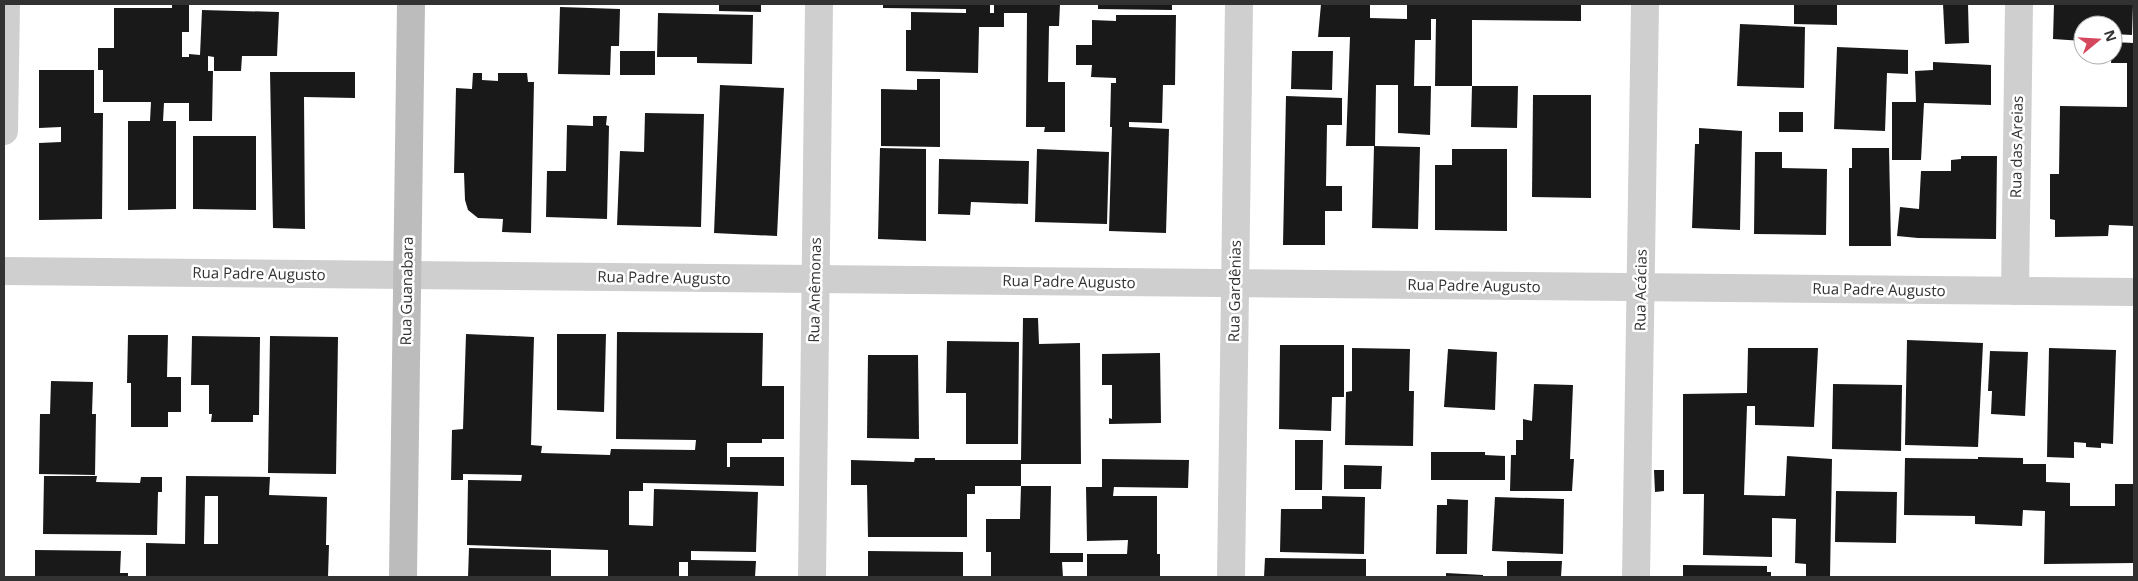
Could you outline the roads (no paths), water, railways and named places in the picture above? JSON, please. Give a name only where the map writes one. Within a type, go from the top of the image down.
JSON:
[{"type":"main road","name":"Rua Guanabara","points":[[402,577],[411,4]]},
{"type":"street","points":[[4,131],[6,4]]},
{"type":"street","name":"Rua Anêmonas","points":[[812,577],[819,4]]},
{"type":"street","name":"Rua Gardênias","points":[[1231,577],[1239,4]]},
{"type":"street","name":"Rua Acácias","points":[[1636,577],[1645,4]]},
{"type":"street","name":"Rua das Areias","points":[[2014,291],[2019,4]]},
{"type":"street","name":"Rua Padre Augusto","points":[[4,272],[2134,292]]}]
